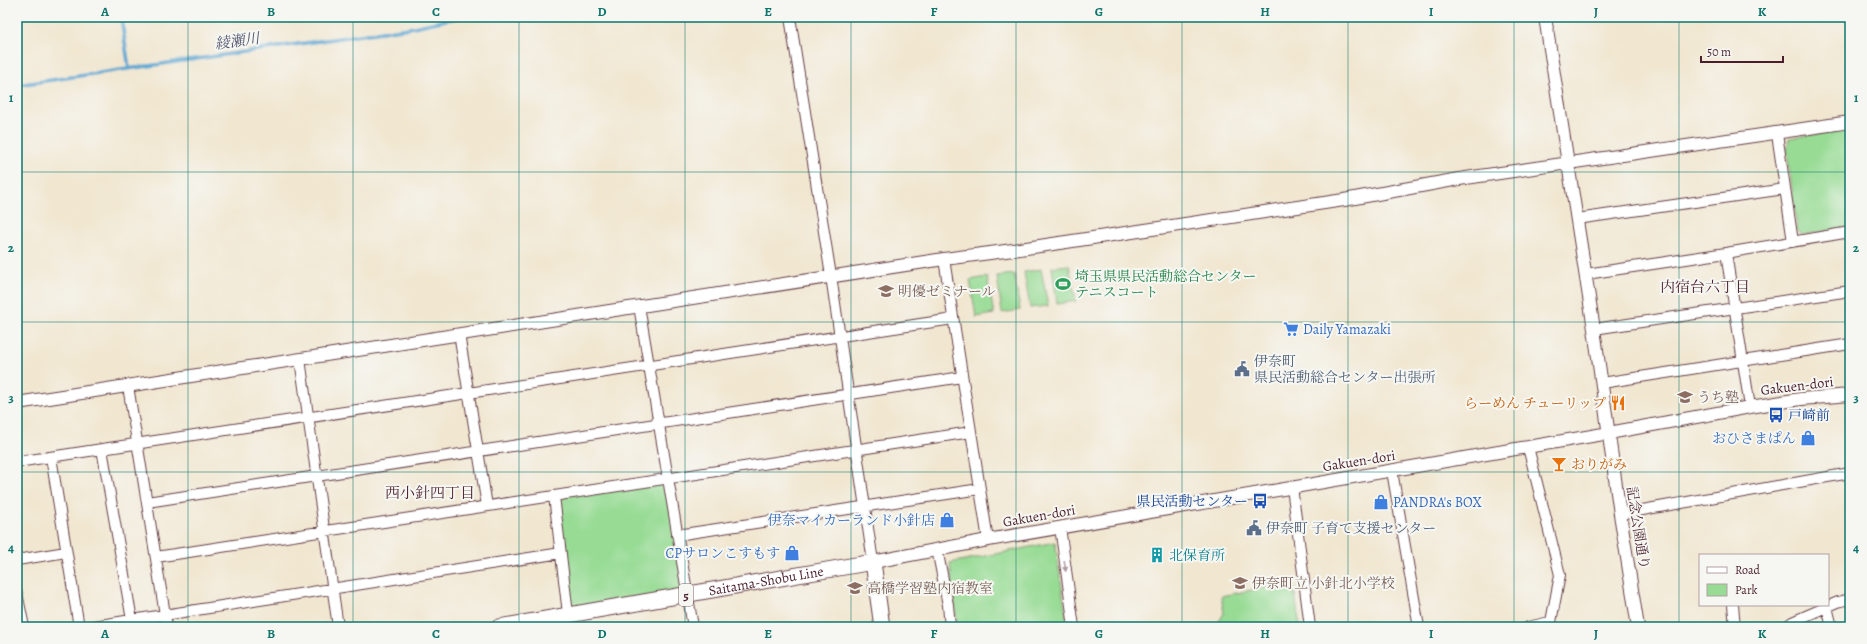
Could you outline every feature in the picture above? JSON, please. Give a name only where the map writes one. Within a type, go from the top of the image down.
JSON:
[{"type":"main road","name":"Saitama-Shobu Line","points":[[499,627],[873,562]]},
{"type":"main road","points":[[873,562],[882,627]]},
{"type":"street","points":[[790,17],[831,276],[873,562]]},
{"type":"street","name":"記念公園通り","points":[[1545,17],[1586,274],[1620,514],[1638,627]]},
{"type":"street","points":[[17,403],[831,276],[1337,202],[1459,179],[1777,134],[1850,122]]},
{"type":"street","points":[[1777,134],[1793,242]]},
{"type":"street","points":[[1577,219],[1785,189]]},
{"type":"street","points":[[1586,274],[1726,253],[1850,232]]},
{"type":"street","points":[[1726,253],[1750,407]]},
{"type":"street","points":[[944,259],[988,540]]},
{"type":"street","points":[[1594,329],[1850,291]]},
{"type":"street","points":[[639,306],[693,627]]},
{"type":"street","points":[[17,462],[953,319]]},
{"type":"street","points":[[459,334],[487,506]]},
{"type":"street","points":[[1602,383],[1850,344]]},
{"type":"street","points":[[300,359],[338,627]]},
{"type":"street","points":[[147,502],[962,377]]},
{"type":"street","points":[[128,386],[168,627]]},
{"type":"street","name":"Gakuen-dori","points":[[873,562],[1060,527],[1609,434],[1750,407],[1801,399],[1850,395]]},
{"type":"street","points":[[156,557],[971,432]]},
{"type":"street","points":[[1528,447],[1560,575],[1550,625],[1528,627]]},
{"type":"street","points":[[102,449],[132,620]]},
{"type":"street","points":[[51,457],[79,627]]},
{"type":"street","points":[[1392,471],[1419,627]]},
{"type":"street","points":[[1620,514],[1850,474]]},
{"type":"street","points":[[1292,487],[1310,627]]},
{"type":"street","points":[[677,535],[980,489]]},
{"type":"street","points":[[554,496],[568,614]]},
{"type":"street","points":[[1060,527],[1074,627]]},
{"type":"street","points":[[937,549],[948,605],[950,627]]},
{"type":"street","points":[[17,560],[66,552]]},
{"type":"street","points":[[87,627],[561,553]]},
{"type":"street","points":[[17,593],[24,627]]},
{"type":"street","points":[[1791,625],[1838,602],[1850,599]]},
{"type":"street","points":[[1732,606],[1736,627]]},
{"type":"street","points":[[1827,607],[1832,627]]},
{"type":"green space","points":[[1845,130],[1850,159],[1850,227],[1803,235],[1797,230],[1787,150],[1789,138]]},
{"type":"green space","name":"埼玉県県民活動総合センター テニスコート","points":[[1069,265],[1076,301],[1057,304],[1052,267]]},
{"type":"green space","name":"埼玉県県民活動総合センター テニスコート","points":[[1041,269],[1048,306],[1030,308],[1024,272]]},
{"type":"green space","points":[[1014,274],[1020,310],[1002,313],[997,276]]},
{"type":"green space","points":[[987,277],[994,314],[976,317],[970,280]]},
{"type":"green space","points":[[668,478],[687,595],[568,614],[554,496]]},
{"type":"green space","points":[[1055,542],[1068,627],[957,627],[950,563]]},
{"type":"green space","points":[[1293,582],[1300,627],[1216,627],[1224,613],[1221,596]]},
{"type":"waterway","points":[[121,17],[129,68]]},
{"type":"waterway","name":"綾瀬川","points":[[17,85],[409,28],[460,17]]},
{"type":"place","name":"埼玉県県民活動総合センター テニスコート","points":[[1063,284]]},
{"type":"place","name":"明優ゼミナール","points":[[886,291]]},
{"type":"place","name":"Daily Yamazaki","points":[[1291,329]]},
{"type":"place","name":"伊奈町 県民活動総合センター出張所","points":[[1242,369]]},
{"type":"place","name":"うち塾","points":[[1685,397]]},
{"type":"place","name":"らーめん チューリップ","points":[[1618,403]]},
{"type":"place","name":"戸崎前","points":[[1776,415]]},
{"type":"place","name":"おひさまぱん","points":[[1808,438]]},
{"type":"place","name":"おりがみ","points":[[1559,464]]},
{"type":"place","name":"県民活動センター","points":[[1260,501]]},
{"type":"place","name":"PANDRA's BOX","points":[[1381,502]]},
{"type":"place","name":"伊奈マイカーランド小針店","points":[[947,520]]},
{"type":"place","name":"伊奈町 子育て支援センター","points":[[1254,528]]},
{"type":"place","name":"CPサロンこすもす","points":[[792,553]]},
{"type":"place","name":"北保育所","points":[[1157,555]]},
{"type":"place","name":"伊奈町立 小針北小学校","points":[[1240,583]]},
{"type":"place","name":"高橋学習塾内宿教室","points":[[855,588]]},
{"type":"district","name":"内宿台六丁目","points":[[1705,287]]},
{"type":"district","name":"西小針四丁目","points":[[430,493]]}]
